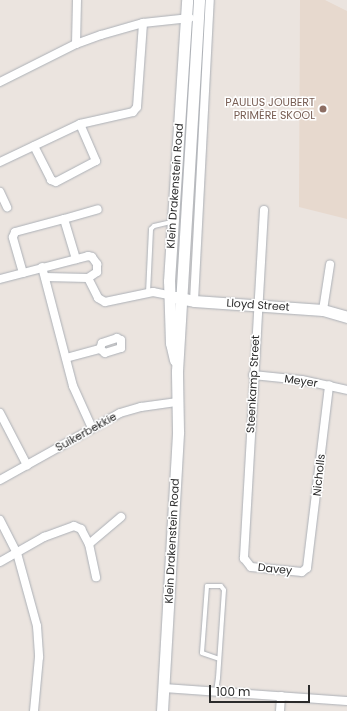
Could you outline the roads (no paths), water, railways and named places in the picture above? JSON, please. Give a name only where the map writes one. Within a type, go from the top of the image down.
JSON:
[{"type":"main road","name":"Klein Drakenstein Road","points":[[177,371],[171,343],[169,295],[186,0]]},
{"type":"main road","name":"Klein Drakenstein Road","points":[[162,711],[178,402],[177,371],[181,299],[204,18],[199,0]]},
{"type":"main road","name":"Lloyd Street","points":[[169,295],[194,301],[323,310],[347,316]]},
{"type":"street","points":[[76,44],[77,0]]},
{"type":"street","points":[[194,301],[204,18],[210,0]]},
{"type":"street","points":[[0,82],[76,44],[122,28],[143,23],[185,18],[204,18]]},
{"type":"street","points":[[0,162],[80,124],[130,114],[135,110],[143,23]]},
{"type":"street","points":[[34,146],[51,180],[56,182],[96,161],[80,124]]},
{"type":"street","points":[[0,192],[7,207]]},
{"type":"street","points":[[23,273],[14,234],[98,209]]},
{"type":"street","name":"Steenkamp Street","points":[[244,558],[257,305],[264,210]]},
{"type":"street","points":[[64,219],[76,259]]},
{"type":"street","points":[[0,279],[88,256],[95,260],[97,272],[88,278],[45,277]]},
{"type":"street","points":[[323,310],[330,265]]},
{"type":"street","points":[[42,267],[76,396],[92,428]]},
{"type":"street","points":[[88,278],[98,298],[105,302],[148,293],[162,292],[169,295]]},
{"type":"street","points":[[66,358],[100,349]]},
{"type":"street","name":"Meyer","points":[[253,375],[329,385],[347,390]]},
{"type":"street","name":"Nicholls","points":[[308,566],[329,385]]},
{"type":"street","name":"Suikerbekkie","points":[[0,480],[129,409],[178,402]]},
{"type":"street","points":[[0,413],[27,465]]},
{"type":"street","points":[[89,544],[121,518]]},
{"type":"street","points":[[0,520],[17,553],[33,607],[39,640],[34,711]]},
{"type":"street","points":[[0,562],[44,537],[74,526],[81,529],[89,544],[96,577]]},
{"type":"street","name":"Davey","points":[[244,558],[251,567],[302,572],[308,566]]},
{"type":"street","points":[[164,688],[347,701]]},
{"type":"street","points":[[280,711],[281,696]]},
{"type":"lane","points":[[148,293],[151,229],[154,226],[173,222]]},
{"type":"lane","points":[[216,692],[219,658],[224,590],[221,586],[207,586],[202,653],[219,658]]},
{"type":"place","name":"PAULUS JOUBERT PRIMÊRE SKOOL","points":[[323,109]]}]
